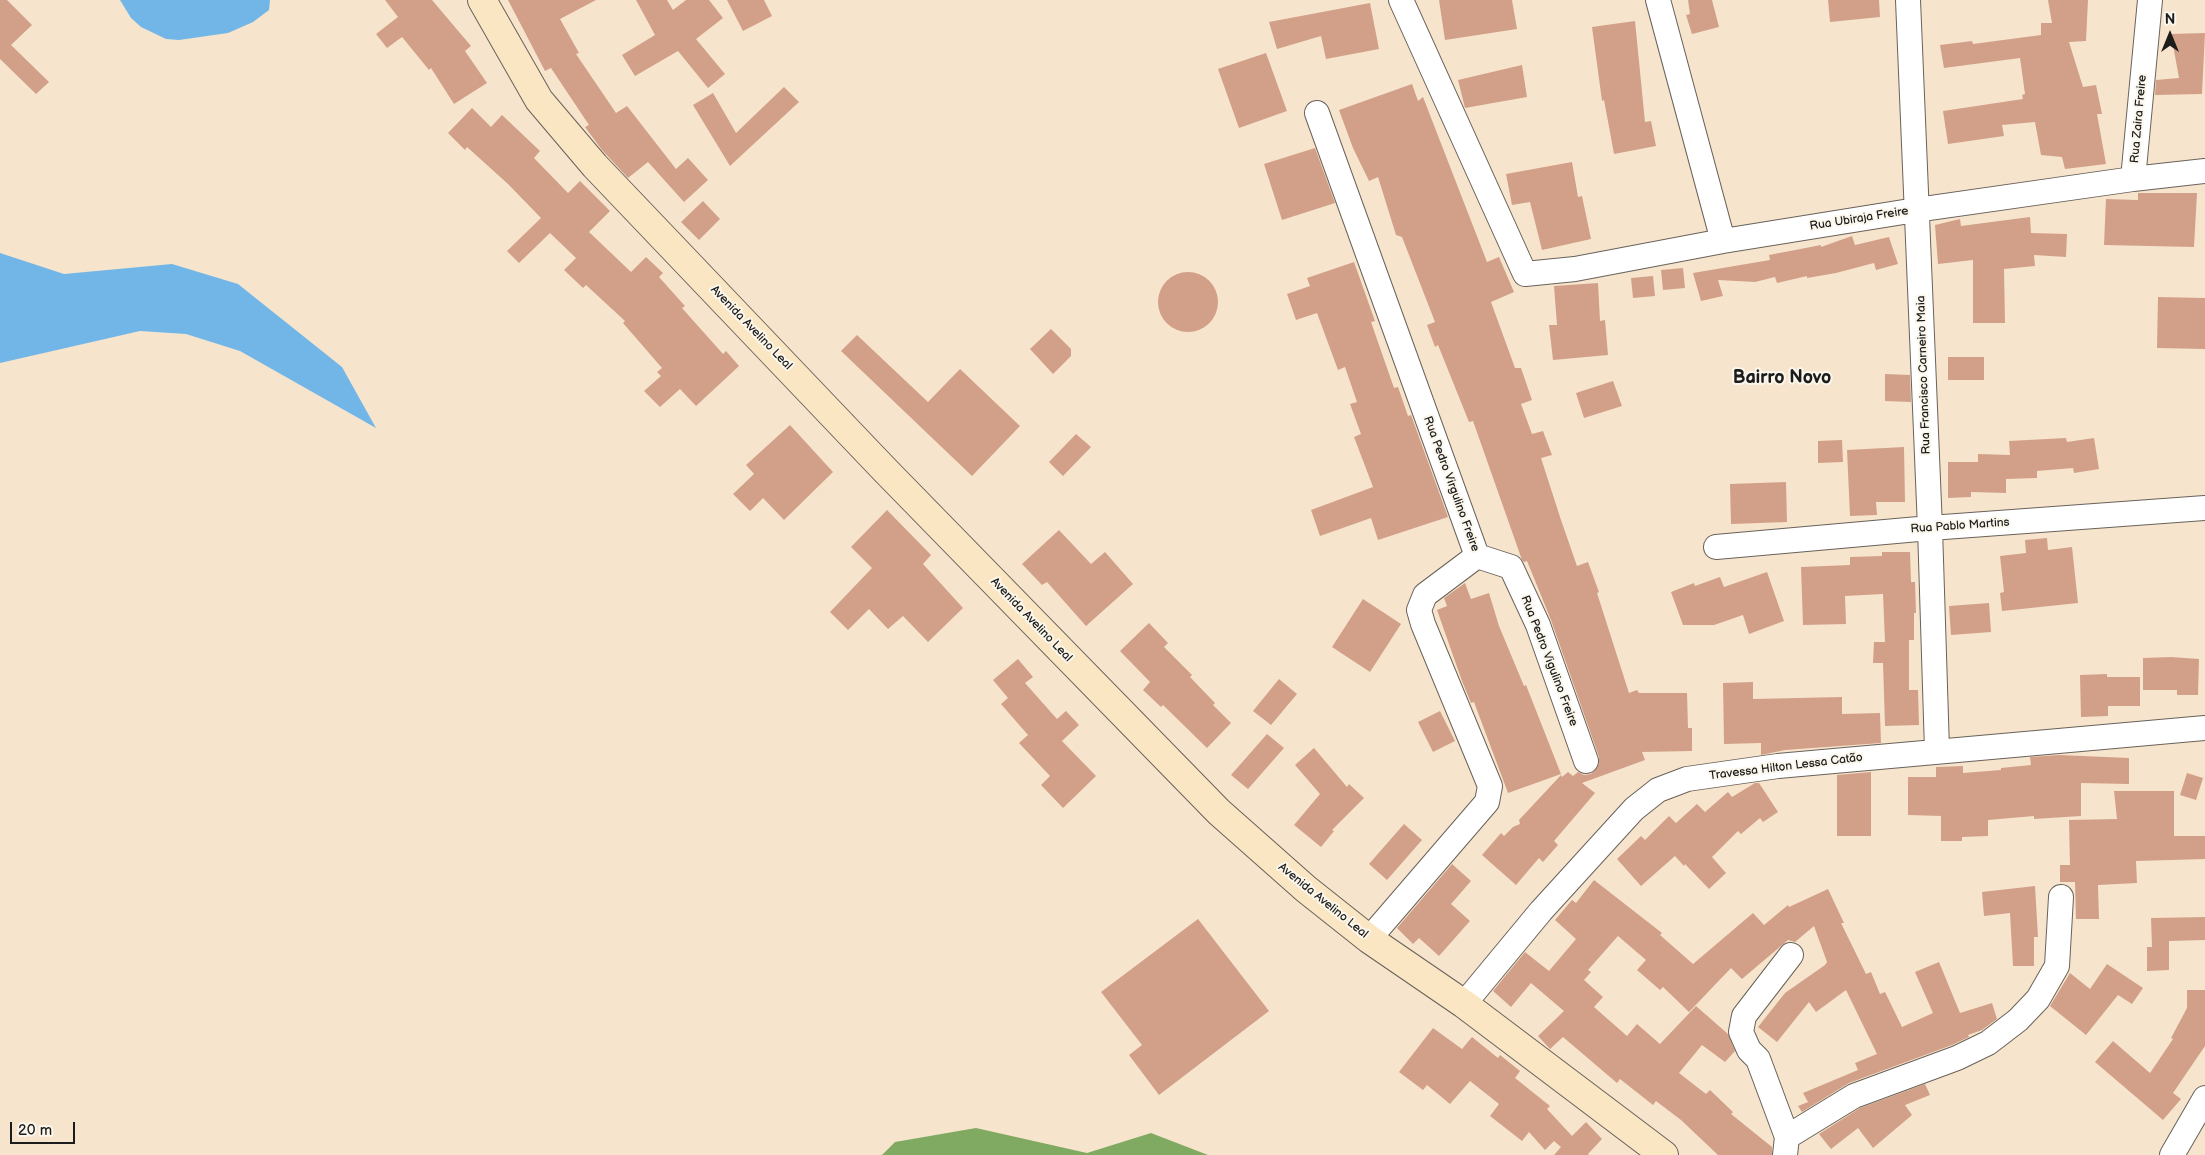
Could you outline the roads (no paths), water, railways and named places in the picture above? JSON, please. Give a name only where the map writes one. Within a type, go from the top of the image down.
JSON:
[{"type":"main road","name":"Avenida Avelino Leal","points":[[482,0],[539,100],[596,166],[905,490],[1219,812],[1306,889],[1369,939],[1464,1004],[1664,1155]]},
{"type":"street","name":"Rua Ubiraja Freire","points":[[1401,0],[1525,274],[1575,269],[1723,241],[1916,210],[2133,179],[2205,171]]},
{"type":"street","points":[[1658,0],[1723,241]]},
{"type":"street","name":"Rua Francisco Carneiro Maia","points":[[1908,0],[1930,528],[1937,750]]},
{"type":"street","name":"Rua Zaira Freire","points":[[2133,179],[2150,0]]},
{"type":"street","name":"Rua Pedro Virgulino Freire","points":[[1317,113],[1478,556],[1425,595],[1420,610],[1423,624],[1490,786],[1487,802],[1369,939]]},
{"type":"street","name":"Rua Pablo Martins","points":[[1716,547],[1930,528],[2205,508]]},
{"type":"street","name":"Rua Pedro Vigulino Freire","points":[[1478,556],[1511,567],[1538,625],[1586,761]]},
{"type":"street","name":"Travessa Hilton Lessa Catão","points":[[1464,1004],[1542,911],[1634,809],[1658,790],[1687,779],[1778,766],[1937,750],[2205,728]]},
{"type":"street","points":[[1791,955],[1744,1016],[1741,1032],[1749,1050],[1758,1059],[1786,1146],[1854,1096],[1957,1058],[1988,1043],[2018,1020],[2038,999],[2057,966],[2061,897]]},
{"type":"street","points":[[2172,1155],[2205,1098]]},
{"type":"water","points":[[120,0],[270,0],[269,10],[253,22],[228,33],[179,40],[166,39],[141,27],[131,18]]},
{"type":"water","points":[[0,253],[64,274],[172,264],[238,284],[342,367],[376,428],[240,351],[186,334],[140,331],[0,363]]},
{"type":"district","name":"Bairro Novo","points":[[1782,378]]}]
